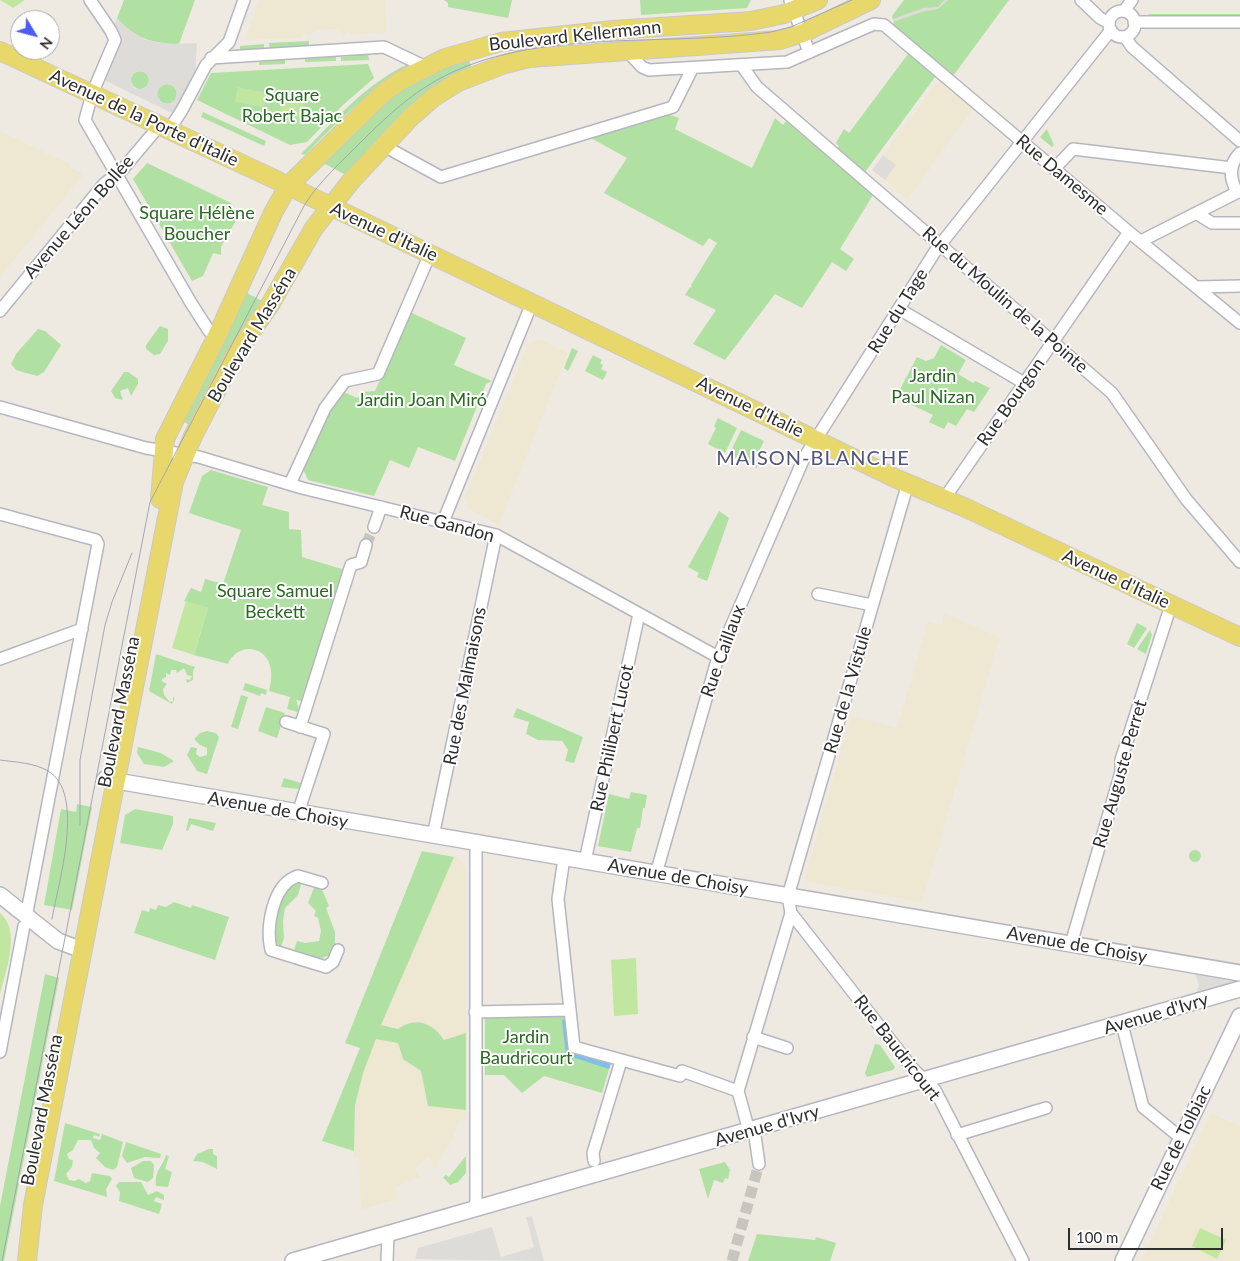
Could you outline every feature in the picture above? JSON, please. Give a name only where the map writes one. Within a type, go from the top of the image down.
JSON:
[{"type":"main road","name":"Boulevard Kellermann","points":[[288,186],[377,98],[400,81],[426,67],[460,53],[517,39],[613,30],[751,21],[792,5],[818,0]]},
{"type":"main road","name":"Boulevard Kellermann","points":[[330,207],[384,146],[434,97],[458,82],[482,72],[529,58],[626,50],[769,42],[803,33],[871,0]]},
{"type":"main road","name":"Avenue de la Porte d'Italie","points":[[0,51],[288,186]]},
{"type":"main road","name":"Avenue d'Italie","points":[[288,186],[908,483],[1240,637]]},
{"type":"main road","name":"Boulevard Masséna","points":[[26,1261],[32,1205],[162,490],[162,451],[171,425],[217,336],[273,213],[288,186]]},
{"type":"main road","name":"Boulevard Masséna","points":[[110,780],[168,506],[184,454],[235,355],[271,303],[314,228],[330,207]]},
{"type":"main road","name":"Avenue de Choisy","points":[[110,780],[1240,973]]},
{"type":"main road","points":[[0,895],[25,921],[58,941],[78,949]]},
{"type":"main road","name":"Boulevard Masséna","points":[[14,1261],[78,949]]},
{"type":"main road","name":"Avenue d'Ivry","points":[[293,1261],[1240,989]]},
{"type":"main road","name":"Rue de Tolbiac","points":[[1122,1261],[1240,1016]]},
{"type":"street","points":[[90,0],[112,31],[114,40],[92,94],[85,120],[196,311],[209,331],[217,336]]},
{"type":"street","name":"Avenue Léon Bollée","points":[[0,311],[104,184],[165,127],[211,58],[229,42],[244,0]]},
{"type":"street","points":[[1081,0],[1110,27],[1115,35],[1125,37],[1132,47],[1240,140]]},
{"type":"street","points":[[1124,12],[1132,0]]},
{"type":"street","points":[[792,5],[809,52]]},
{"type":"street","points":[[1110,27],[1112,16],[1124,12],[1129,13],[1134,22],[1132,31],[1125,37]]},
{"type":"street","points":[[1134,22],[1240,22]]},
{"type":"street","name":"Boulevard Kellermann","points":[[626,50],[642,67],[649,70],[787,62],[874,24],[884,25]]},
{"type":"street","name":"Rue Damesme","points":[[884,25],[1240,323]]},
{"type":"street","name":"Rue du Tage","points":[[816,438],[940,244],[1110,27]]},
{"type":"street","points":[[211,58],[384,47],[390,48],[426,67]]},
{"type":"street","name":"Rue du Moulin de la Pointe","points":[[742,66],[757,87],[1112,393],[1186,499],[1240,562]]},
{"type":"street","points":[[384,146],[441,177],[674,107],[692,69]]},
{"type":"street","points":[[1055,168],[1072,150],[1232,168]]},
{"type":"street","points":[[1141,241],[1238,191],[1230,176],[1240,153]]},
{"type":"street","points":[[1196,213],[1212,223],[1240,223]]},
{"type":"street","name":"Rue Bourgon","points":[[944,499],[1129,232]]},
{"type":"street","points":[[290,484],[325,408],[345,381],[378,374],[430,254]]},
{"type":"street","points":[[1197,287],[1240,286]]},
{"type":"street","points":[[443,522],[532,303]]},
{"type":"street","points":[[899,309],[1024,384]]},
{"type":"street","name":"Rue Gandon","points":[[0,407],[162,451],[184,454],[290,484],[496,535],[718,657]]},
{"type":"street","name":"Rue Caillaux","points":[[656,874],[718,657],[804,458],[816,438]]},
{"type":"street","name":"Rue de la Vistule","points":[[788,896],[908,483]]},
{"type":"street","points":[[374,527],[381,507]]},
{"type":"street","points":[[0,514],[96,540],[98,548],[0,1052]]},
{"type":"street","name":"Rue des Malmaisons","points":[[433,836],[496,535]]},
{"type":"street","points":[[300,726],[351,564],[361,562],[366,545]]},
{"type":"street","points":[[818,594],[872,605]]},
{"type":"street","name":"Rue Auguste Perret","points":[[1071,944],[1121,772],[1121,760],[1171,605]]},
{"type":"street","name":"Rue Philibert Lucot","points":[[584,862],[639,614]]},
{"type":"street","points":[[0,659],[82,629]]},
{"type":"street","points":[[299,700],[305,712]]},
{"type":"street","points":[[286,722],[324,734],[298,813]]},
{"type":"street","points":[[473,1210],[476,1202],[476,844]]},
{"type":"street","points":[[564,858],[558,899],[574,1047],[639,1067],[644,1065],[680,1076],[682,1071],[738,1091]]},
{"type":"street","points":[[322,883],[298,876],[287,883],[275,903],[270,922],[269,942],[271,950],[326,967],[333,962],[338,950]]},
{"type":"street","name":"Rue Baudricourt","points":[[788,896],[792,913],[913,1069],[935,1090],[1023,1261]]},
{"type":"street","points":[[759,1164],[752,1130],[738,1091],[792,913]]},
{"type":"street","points":[[475,1012],[570,1010]]},
{"type":"street","points":[[1122,1024],[1143,1107],[1181,1138]]},
{"type":"street","points":[[753,1037],[787,1048]]},
{"type":"street","points":[[594,1161],[593,1153],[620,1061]]},
{"type":"street","points":[[957,1135],[1046,1108]]},
{"type":"street","points":[[387,1261],[388,1234]]},
{"type":"shaded area","points":[[259,0],[385,0],[387,32],[351,35],[347,32],[344,36],[336,29],[316,30],[309,37],[304,33],[300,38],[245,40]]},
{"type":"shaded area","points":[[944,0],[948,0],[938,9],[925,11],[893,22],[893,19],[923,8],[938,7]]},
{"type":"shaded area","points":[[117,18],[128,29],[146,40],[168,44],[197,43],[195,77],[175,113],[104,80],[113,28]],"holes":[[[136,71],[144,72],[149,77],[148,85],[143,89],[135,89],[131,84],[131,76]],[[165,84],[173,85],[177,92],[175,100],[169,104],[161,102],[157,95],[159,88]]]},
{"type":"shaded area","points":[[939,80],[972,110],[907,200],[885,180],[896,165],[883,155]]},
{"type":"shaded area","points":[[0,131],[70,164],[69,167],[84,174],[0,277]]},
{"type":"shaded area","points":[[883,155],[896,165],[885,180],[872,170]]},
{"type":"shaded area","points":[[539,339],[568,353],[499,525],[469,509],[465,497],[528,344]]},
{"type":"shaded area","points":[[944,613],[1000,637],[922,902],[807,882],[806,874],[851,715],[897,728],[928,621],[941,625]]},
{"type":"shaded area","points":[[454,857],[459,858],[466,867],[466,1033],[444,1040],[440,1033],[403,1025],[398,1029],[381,1025]]},
{"type":"shaded area","points":[[1194,970],[1240,978],[1240,984],[1195,997],[1199,985]]},
{"type":"shaded area","points":[[376,1039],[399,1043],[400,1053],[413,1067],[422,1071],[428,1106],[466,1110],[466,1120],[460,1119],[451,1143],[438,1161],[438,1168],[433,1168],[432,1162],[428,1158],[415,1169],[420,1177],[395,1188],[398,1199],[361,1210],[359,1157],[353,1157],[355,1105],[363,1073]]},
{"type":"shaded area","points":[[1211,1113],[1240,1126],[1240,1261],[1141,1261]]},
{"type":"shaded area","points":[[532,1216],[544,1261],[415,1259],[418,1248],[492,1227],[501,1257],[534,1247],[526,1217]]},
{"type":"green space","points":[[0,0],[25,0],[13,8]]},
{"type":"green space","points":[[124,0],[195,0],[179,44],[153,41],[137,35],[123,25],[117,18]]},
{"type":"green space","points":[[444,0],[512,0],[508,18],[448,7],[448,3]]},
{"type":"green space","points":[[640,0],[751,0],[747,8],[641,15]]},
{"type":"green space","points":[[904,0],[1009,0],[953,76],[894,25],[892,16]]},
{"type":"green space","points":[[1149,14],[1240,14],[1240,16],[1147,17]]},
{"type":"green space","points":[[309,41],[309,48],[270,50],[269,43]]},
{"type":"green space","points":[[264,44],[264,51],[240,52],[240,46]]},
{"type":"green space","points":[[368,52],[369,60],[341,61],[341,57],[351,56],[351,53]]},
{"type":"green space","points":[[336,54],[336,61],[305,62],[305,55]]},
{"type":"green space","points":[[467,54],[472,69],[346,175],[321,162],[400,88]]},
{"type":"green space","points":[[908,54],[935,77],[865,172],[837,148],[839,146],[836,143],[844,129],[849,133]]},
{"type":"green space","points":[[285,57],[285,64],[259,65],[259,62],[271,61],[272,58]]},
{"type":"green space","points":[[410,63],[412,65],[382,84],[355,106],[305,155],[301,154],[365,92],[394,71]]},
{"type":"green space","name":"Square Robert Bajac","points":[[368,64],[374,78],[343,105],[307,142],[290,145],[197,100],[211,73]]},
{"type":"green space","points":[[140,71],[146,74],[149,80],[146,86],[140,89],[134,86],[131,80],[134,74]]},
{"type":"green space","points":[[167,84],[174,87],[177,94],[174,101],[167,104],[160,101],[157,94],[160,87]]},
{"type":"green space","points":[[238,87],[267,93],[264,107],[235,102]]},
{"type":"green space","points":[[292,94],[297,95],[303,101],[303,111],[297,117],[292,118],[287,117],[281,111],[280,106],[281,101],[287,95]]},
{"type":"green space","points":[[203,112],[266,141],[264,146],[201,117]]},
{"type":"green space","points":[[664,113],[679,118],[675,129],[752,168],[775,118],[783,125],[786,121],[873,195],[840,249],[854,259],[846,271],[832,262],[802,308],[775,294],[725,360],[693,344],[716,310],[685,295],[690,287],[692,288],[691,285],[717,243],[709,238],[703,246],[604,193],[627,158],[589,137]]},
{"type":"green space","points":[[1047,129],[1054,145],[1052,147],[1040,137]]},
{"type":"green space","name":"Square Hélène Boucher","points":[[147,163],[231,203],[237,219],[221,247],[221,255],[213,253],[203,276],[192,281],[133,179]]},
{"type":"green space","points":[[243,291],[262,301],[193,427],[179,419]]},
{"type":"green space","name":"Jardin Joan Miró","points":[[410,312],[466,338],[454,365],[492,381],[486,384],[455,461],[418,447],[409,468],[390,460],[374,496],[308,480],[303,469],[323,420],[344,392],[357,398],[363,392],[375,391]]},
{"type":"green space","points":[[160,326],[168,329],[168,341],[160,354],[154,355],[146,349],[146,345]]},
{"type":"green space","points":[[38,329],[45,331],[61,345],[44,372],[37,376],[16,370],[11,364],[16,354]]},
{"type":"green space","name":"Jardin Paul Nizan","points":[[941,345],[966,360],[958,374],[973,383],[975,381],[990,388],[974,412],[967,409],[956,426],[948,422],[944,429],[929,422],[933,415],[896,397],[917,357],[926,361],[934,358]]},
{"type":"green space","points":[[572,348],[578,351],[568,371],[564,368]]},
{"type":"green space","points":[[593,355],[602,360],[600,363],[603,365],[601,369],[607,372],[603,380],[585,371]]},
{"type":"green space","points":[[124,372],[128,372],[138,379],[138,384],[131,396],[128,388],[120,391],[123,400],[115,398],[111,391]]},
{"type":"green space","points":[[718,418],[737,428],[725,453],[708,444],[716,428],[714,426]]},
{"type":"green space","points":[[741,430],[764,441],[755,460],[759,462],[757,468],[729,455]]},
{"type":"green space","name":"Square Samuel Beckett","points":[[211,470],[268,487],[262,505],[289,512],[289,529],[301,530],[302,557],[345,570],[301,701],[296,700],[299,709],[297,712],[287,709],[290,697],[269,691],[271,676],[269,664],[264,655],[257,650],[240,651],[233,656],[228,664],[194,655],[208,608],[184,601],[191,588],[201,592],[205,579],[223,584],[241,530],[189,513],[202,476]]},
{"type":"green space","points":[[719,511],[729,518],[707,581],[697,577],[699,573],[688,567]]},
{"type":"green space","points":[[186,601],[208,608],[194,655],[172,648]]},
{"type":"green space","points":[[1137,623],[1147,628],[1134,648],[1127,644]]},
{"type":"green space","points":[[1150,630],[1152,635],[1146,654],[1137,649]]},
{"type":"green space","points":[[156,654],[195,667],[193,680],[187,683],[186,679],[190,680],[192,676],[187,675],[184,668],[177,673],[176,670],[171,670],[170,675],[166,673],[166,677],[162,679],[167,684],[163,689],[164,695],[170,702],[173,701],[173,697],[175,698],[172,704],[149,691]]},
{"type":"green space","points":[[245,683],[267,690],[266,695],[261,693],[260,696],[243,690]]},
{"type":"green space","points":[[241,695],[248,697],[238,729],[231,727]]},
{"type":"green space","points":[[266,707],[285,713],[277,738],[258,731]]},
{"type":"green space","points":[[517,708],[583,737],[574,763],[565,761],[568,750],[562,741],[538,740],[526,734],[529,722],[513,717]]},
{"type":"green space","points":[[207,731],[216,733],[219,737],[207,774],[197,771],[187,755],[191,747],[197,748],[196,754],[200,757],[207,755],[207,748],[200,745],[194,739],[200,733]]},
{"type":"green space","points":[[138,747],[161,753],[174,761],[164,767],[144,764],[137,753]]},
{"type":"green space","points":[[284,778],[301,783],[299,789],[281,787]]},
{"type":"green space","points":[[631,792],[647,795],[640,828],[637,828],[631,852],[598,846],[609,794],[629,799]]},
{"type":"green space","points":[[77,804],[92,807],[72,910],[44,905],[61,809],[76,812]]},
{"type":"green space","points":[[135,809],[173,816],[173,824],[162,850],[120,843],[125,815]]},
{"type":"green space","points":[[189,818],[216,823],[213,831],[191,824],[188,831],[186,830]]},
{"type":"green space","points":[[1197,850],[1200,851],[1200,861],[1193,862],[1190,861],[1189,854],[1190,851]]},
{"type":"green space","points":[[422,851],[454,857],[381,1025],[398,1029],[411,1023],[423,1023],[435,1029],[444,1040],[466,1033],[466,1110],[428,1106],[421,1071],[403,1059],[398,1043],[376,1039],[363,1073],[355,1105],[354,1151],[322,1141],[360,1048],[345,1043]]},
{"type":"green space","points":[[302,881],[298,895],[285,908],[283,921],[284,938],[280,950],[276,948],[275,924],[277,924],[275,921],[281,897],[293,883]]},
{"type":"green space","points":[[315,885],[321,887],[329,906],[326,908],[335,932],[335,951],[330,955],[320,958],[293,953],[297,941],[305,943],[319,941],[321,931],[318,918],[314,916],[316,911],[308,903]]},
{"type":"green space","points":[[174,902],[191,908],[192,905],[229,917],[215,960],[134,933],[142,910],[149,912],[150,908],[156,910],[158,905],[166,907]]},
{"type":"green space","points":[[0,913],[7,921],[11,941],[8,964],[0,995]]},
{"type":"green space","points":[[636,958],[638,1014],[614,1016],[611,960]]},
{"type":"green space","points":[[45,974],[59,978],[4,1261],[0,1261],[0,1206]]},
{"type":"green space","name":"Jardin Baudricourt","points":[[485,1015],[568,1015],[571,1051],[611,1063],[602,1093],[544,1076],[522,1093],[504,1075],[485,1075]]},
{"type":"green space","points":[[875,1044],[880,1045],[895,1067],[893,1070],[867,1077],[865,1073]]},
{"type":"green space","points":[[65,1123],[100,1134],[99,1137],[94,1135],[93,1138],[100,1140],[102,1134],[123,1142],[117,1167],[113,1170],[105,1167],[96,1158],[100,1153],[94,1148],[91,1140],[78,1140],[73,1150],[67,1154],[69,1159],[73,1160],[72,1167],[66,1174],[69,1180],[79,1179],[86,1183],[90,1181],[92,1173],[110,1176],[112,1179],[106,1189],[107,1197],[54,1181]]},
{"type":"green space","points":[[126,1142],[161,1154],[160,1158],[145,1157],[127,1163],[122,1156]]},
{"type":"green space","points":[[213,1149],[213,1154],[217,1156],[217,1169],[203,1162],[193,1161],[197,1154]]},
{"type":"green space","points":[[166,1155],[169,1156],[165,1169],[172,1172],[168,1187],[156,1186],[157,1173]]},
{"type":"green space","points":[[466,1156],[466,1173],[458,1182],[450,1185],[443,1177],[446,1175],[449,1177]]},
{"type":"green space","points":[[143,1161],[151,1161],[154,1165],[153,1178],[148,1182],[134,1178],[131,1168]]},
{"type":"green space","points":[[725,1162],[730,1170],[728,1179],[725,1178],[723,1183],[714,1180],[708,1199],[699,1169]]},
{"type":"green space","points":[[119,1182],[141,1182],[148,1195],[157,1191],[164,1195],[164,1200],[156,1197],[154,1201],[162,1204],[159,1214],[119,1201],[120,1192],[116,1186]]},
{"type":"green space","points":[[1200,1228],[1226,1240],[1217,1259],[1192,1246]]},
{"type":"green space","points":[[757,1234],[815,1240],[816,1237],[836,1243],[830,1261],[748,1261]]},
{"type":"water","points":[[562,1020],[569,1020],[571,1051],[611,1063],[609,1069],[566,1055]]},
{"type":"tunnel","points":[[366,545],[374,527]]},
{"type":"tunnel","points":[[732,1261],[759,1164]]},
{"type":"tram line","points":[[2,1261],[150,502],[305,204],[331,172],[392,112],[427,86],[465,67],[506,54],[549,46],[771,32],[791,27],[852,0]]},
{"type":"tram line","points":[[80,825],[80,760],[105,625],[112,602],[132,553]]},
{"type":"tram line","points":[[0,760],[43,768],[59,782],[65,798],[68,818],[66,840],[52,919]]},
{"type":"district","name":"MAISON-BLANCHE","points":[[813,459]]}]
